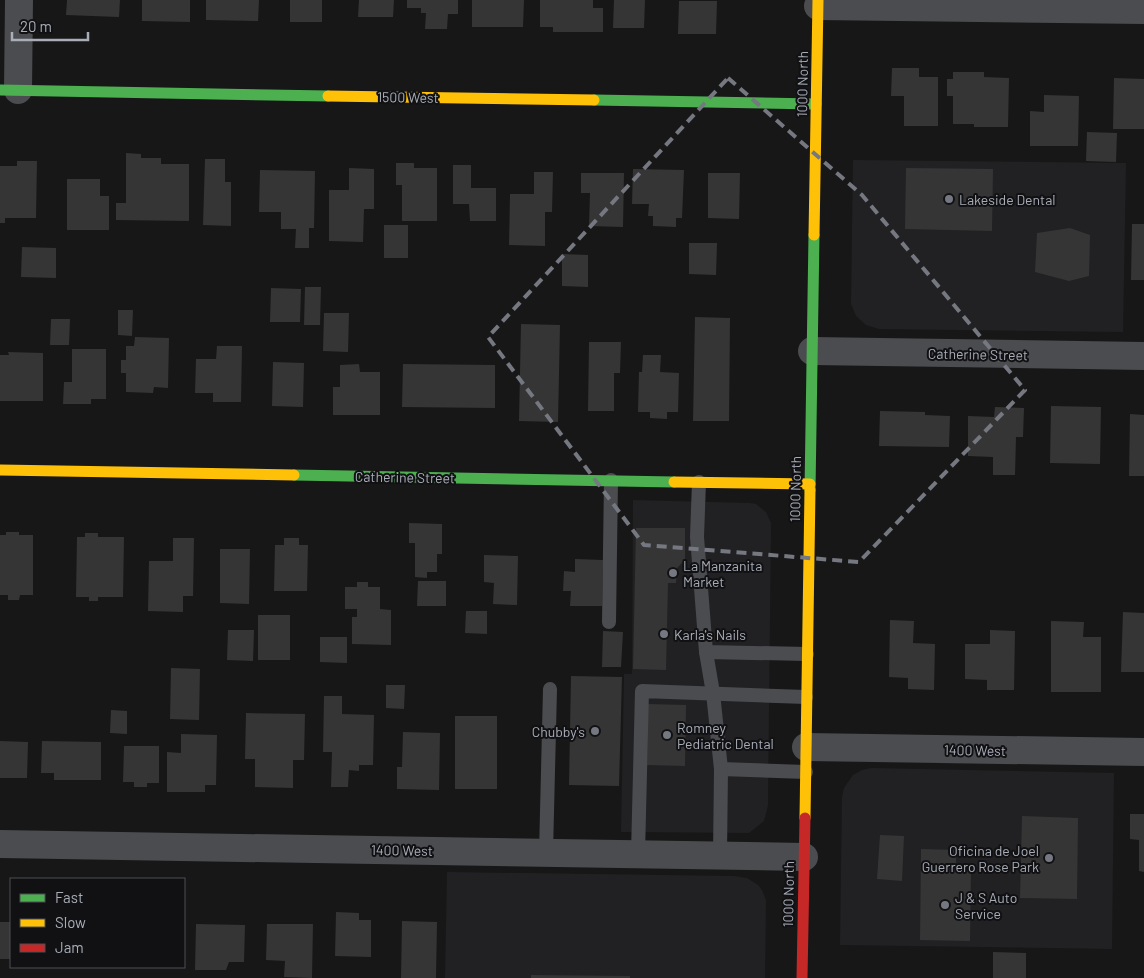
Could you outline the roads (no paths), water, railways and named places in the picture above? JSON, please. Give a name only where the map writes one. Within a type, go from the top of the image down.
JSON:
[{"type":"street","points":[[9,90],[19,0]]},
{"type":"street","points":[[818,3],[1144,10]]},
{"type":"street","name":"1000 North","points":[[802,978],[818,3]]},
{"type":"street","name":"1500 West","points":[[9,90],[816,104]]},
{"type":"street","name":"Catherine Street","points":[[812,351],[1144,356]]},
{"type":"street","name":"Catherine Street","points":[[0,470],[810,484]]},
{"type":"street","name":"1400 West","points":[[806,759],[1144,752]]},
{"type":"street","name":"1400 West","points":[[0,844],[804,857]]},
{"type":"lane","points":[[609,622],[611,480]]},
{"type":"lane","points":[[699,482],[697,537],[706,652],[713,693],[721,769],[720,856]]},
{"type":"lane","points":[[706,652],[807,654]]},
{"type":"lane","points":[[546,853],[550,689]]},
{"type":"lane","points":[[638,854],[642,691],[806,697]]},
{"type":"lane","points":[[721,769],[806,759]]},
{"type":"place","name":"Lakeside Dental","points":[[949,199]]},
{"type":"place","name":"La Manzanita Market","points":[[673,573]]},
{"type":"place","name":"Karla's Nails","points":[[664,634]]},
{"type":"place","name":"Chubby's","points":[[595,731]]},
{"type":"place","name":"Romney Pediatric Dental","points":[[667,735]]},
{"type":"place","name":"Oficina de Joel Guerrero Rose Park","points":[[1049,858]]},
{"type":"place","name":"J & S Auto Service","points":[[945,905]]}]
